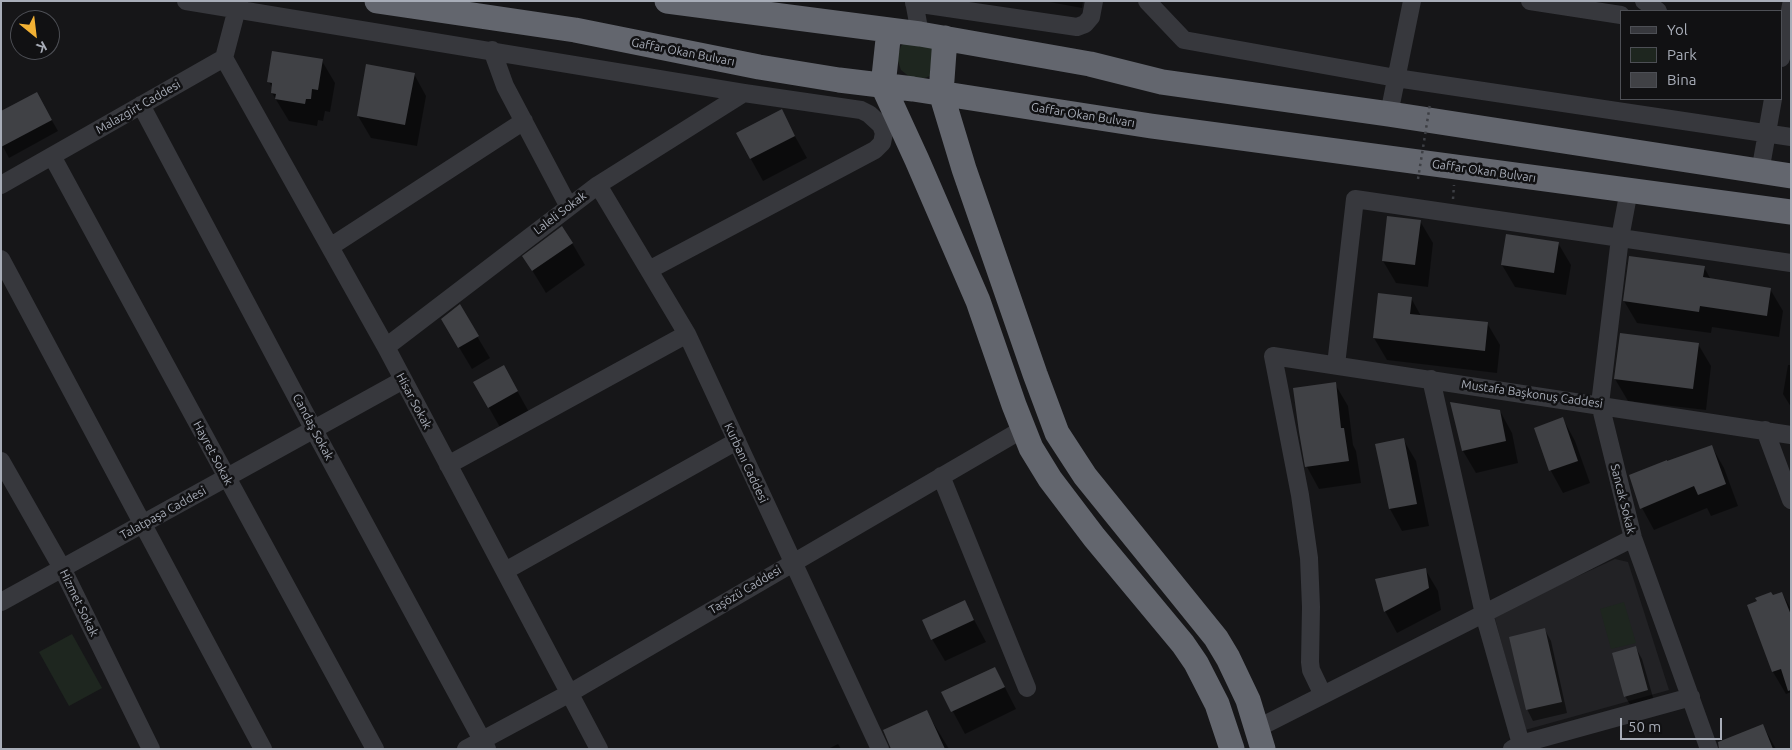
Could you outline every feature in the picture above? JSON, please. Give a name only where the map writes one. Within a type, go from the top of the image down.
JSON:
[{"type":"highway","name":"Gaffar Okan Bulvarı","points":[[377,1],[574,30],[759,67],[1151,126],[1791,212]]},
{"type":"highway","points":[[666,1],[920,34],[1090,64],[1162,82],[1389,114],[1791,176]]},
{"type":"highway","points":[[889,30],[883,86],[978,301],[1031,448],[1050,479],[1094,537],[1183,644],[1196,663],[1218,704],[1232,749]]},
{"type":"highway","points":[[945,38],[941,93],[964,169],[1057,433],[1085,476],[1216,638],[1238,679],[1261,738]]},
{"type":"street","points":[[186,1],[238,5],[744,93],[861,110],[869,114],[881,125],[884,133],[882,143],[876,150],[649,270]]},
{"type":"street","points":[[920,34],[914,2],[1077,28],[1085,24],[1091,17],[1094,1]]},
{"type":"street","points":[[1147,1],[1184,40],[1396,78],[1791,137]]},
{"type":"street","points":[[1389,114],[1412,1]]},
{"type":"street","points":[[1530,1],[1620,15]]},
{"type":"street","points":[[1644,1],[1657,10]]},
{"type":"street","points":[[224,58],[238,5]]},
{"type":"street","points":[[1782,53],[1791,6]]},
{"type":"street","points":[[492,50],[505,86],[569,207]]},
{"type":"street","name":"Malazgirt Caddesi","points":[[1,185],[224,58]]},
{"type":"street","name":"Hisar Sokak","points":[[224,58],[386,347],[599,749]]},
{"type":"street","name":"Laleli Sokak","points":[[386,347],[598,184],[744,93]]},
{"type":"street","points":[[1760,172],[1773,100]]},
{"type":"street","name":"Candaş Sokak","points":[[141,105],[484,744]]},
{"type":"street","points":[[330,247],[524,121]]},
{"type":"street","name":"Hayret Sokak","points":[[52,156],[375,749]]},
{"type":"street","name":"Kurbanı Caddesi","points":[[598,184],[687,334],[880,749]]},
{"type":"street","name":"Sancak Sokak","points":[[1629,190],[1620,238],[1600,404],[1633,538],[1709,749]]},
{"type":"street","points":[[1336,365],[1355,199],[1791,263]]},
{"type":"street","points":[[1,259],[144,523],[263,749]]},
{"type":"street","points":[[448,464],[687,334]]},
{"type":"street","name":"Mustafa Başkonuş Caddesi","points":[[1323,695],[1311,670],[1310,558],[1300,495],[1273,356],[1600,404],[1791,435]]},
{"type":"street","points":[[1431,379],[1484,614],[1517,746],[1691,697]]},
{"type":"street","name":"Talatpaşa Caddesi","points":[[1,602],[403,380]]},
{"type":"street","name":"Taşözü Caddesi","points":[[466,749],[484,744],[792,562],[1023,429]]},
{"type":"street","points":[[1765,430],[1791,500]]},
{"type":"street","points":[[505,571],[736,441]]},
{"type":"street","name":"Hizmet Sokak","points":[[1,461],[62,568],[150,749]]},
{"type":"street","points":[[941,476],[1027,688]]},
{"type":"street","points":[[1261,738],[1323,695],[1633,538]]},
{"type":"path","points":[[1418,179],[1430,104]]},
{"type":"path","points":[[1451,213],[1457,167]]},
{"type":"shaded area","points":[[1615,559],[1628,562],[1669,690],[1525,730],[1494,615]]},
{"type":"green space","points":[[906,41],[933,43],[930,76],[922,79],[911,78],[901,70],[897,58],[901,46]]},
{"type":"green space","points":[[1624,602],[1636,643],[1611,649],[1600,609]]},
{"type":"green space","points":[[72,634],[102,688],[69,706],[39,652]]},
{"type":"building","points":[[272,51],[323,59],[318,90],[312,89],[311,99],[306,99],[305,104],[275,99],[276,94],[271,93],[272,83],[267,82]]},
{"type":"building","points":[[366,64],[415,73],[405,125],[357,116]]},
{"type":"building","points":[[37,92],[52,120],[1,147],[1,111]]},
{"type":"building","points":[[782,109],[795,136],[750,159],[736,133]]},
{"type":"building","points":[[1387,216],[1421,220],[1415,265],[1382,261]]},
{"type":"building","points":[[562,226],[573,243],[532,271],[522,256]]},
{"type":"building","points":[[1506,234],[1559,242],[1554,273],[1501,265]]},
{"type":"building","points":[[1629,256],[1705,266],[1703,277],[1771,288],[1767,316],[1700,306],[1699,312],[1623,301]]},
{"type":"building","points":[[1378,293],[1412,297],[1410,314],[1488,322],[1485,351],[1373,338]]},
{"type":"building","points":[[460,304],[479,336],[458,348],[441,319]]},
{"type":"building","points":[[1620,333],[1699,343],[1693,389],[1614,379]]},
{"type":"building","points":[[504,365],[518,391],[488,408],[473,382]]},
{"type":"building","points":[[1336,382],[1341,428],[1344,428],[1349,461],[1305,467],[1293,388]]},
{"type":"building","points":[[1450,402],[1500,410],[1506,441],[1462,451]]},
{"type":"building","points":[[1563,417],[1578,461],[1549,471],[1534,428]]},
{"type":"building","points":[[1404,438],[1417,504],[1389,509],[1375,444]]},
{"type":"building","points":[[1712,445],[1726,484],[1698,495],[1694,486],[1640,509],[1629,475]]},
{"type":"building","points":[[1426,568],[1429,588],[1384,612],[1375,579]]},
{"type":"building","points":[[1771,592],[1773,595],[1782,592],[1791,615],[1791,690],[1788,691],[1781,669],[1772,672],[1747,605],[1757,601],[1755,598]]},
{"type":"building","points":[[965,600],[974,620],[931,640],[922,620]]},
{"type":"building","points":[[1545,628],[1562,702],[1526,710],[1509,637]]},
{"type":"building","points":[[1636,646],[1648,690],[1624,697],[1612,653]]},
{"type":"building","points":[[995,667],[1005,687],[951,712],[941,692]]},
{"type":"building","points":[[927,710],[945,749],[891,749],[883,730]]},
{"type":"building","points":[[1763,724],[1773,749],[1719,749],[1718,742]]}]
